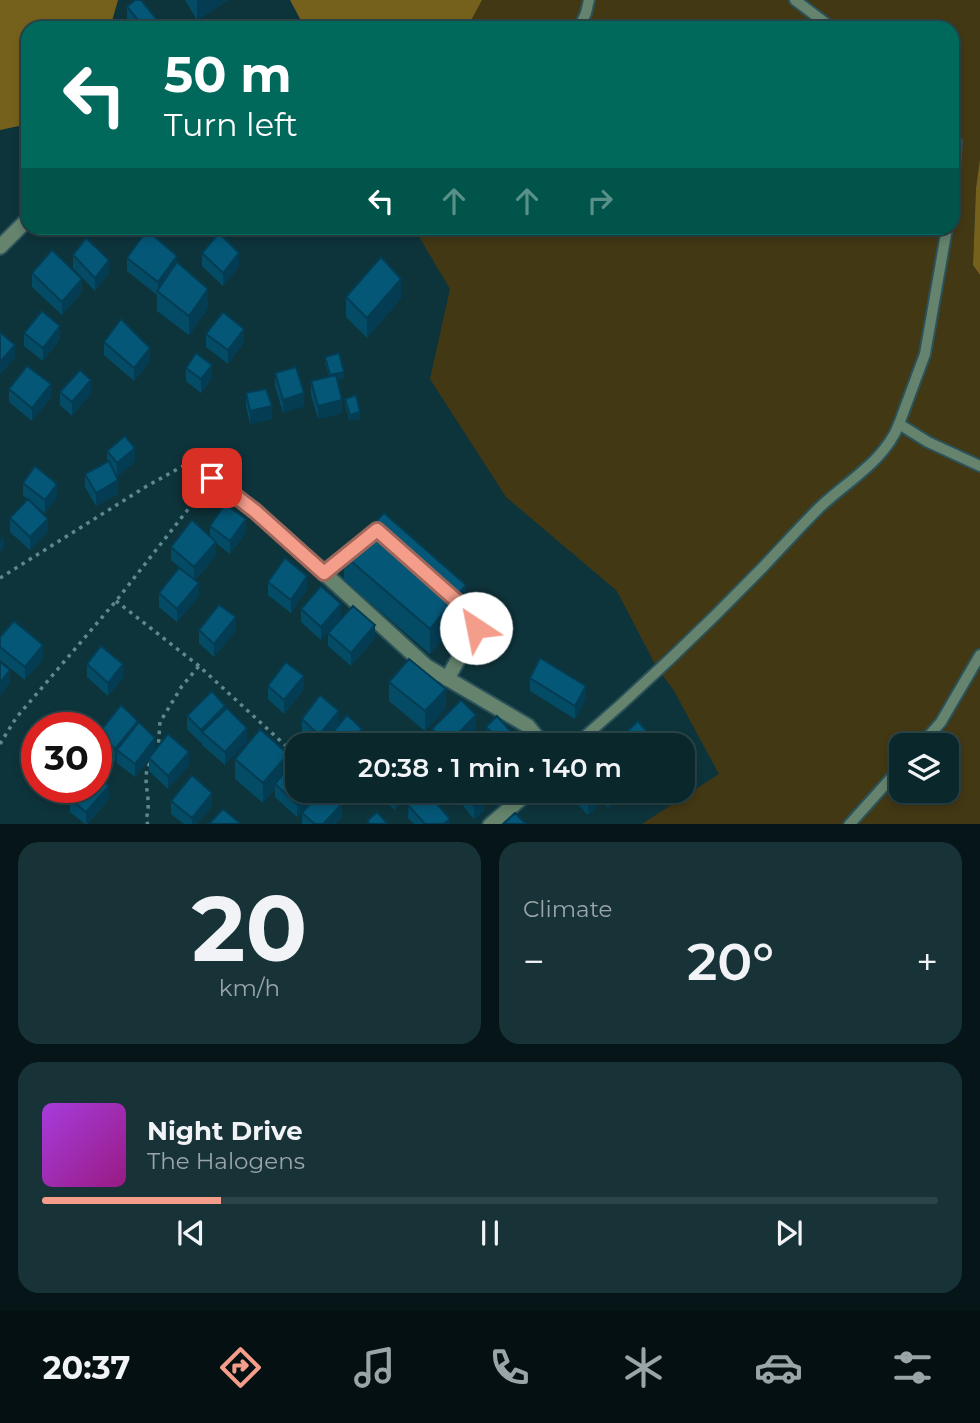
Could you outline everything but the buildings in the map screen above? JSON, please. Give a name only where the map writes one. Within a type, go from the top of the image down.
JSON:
[{"type":"street","points":[[0,247],[21,226]]},
{"type":"street","points":[[212,478],[255,511],[426,666],[528,726],[534,733]]},
{"type":"street","points":[[324,573],[366,538]]},
{"type":"street","points":[[439,584],[467,610],[476,628],[447,679]]},
{"type":"street","points":[[490,824],[515,803]]},
{"type":"lane","points":[[582,21],[589,0]]},
{"type":"lane","points":[[796,0],[823,21]]},
{"type":"lane","points":[[589,733],[634,695],[763,568],[819,508],[875,459],[895,435],[925,354],[946,235]]},
{"type":"lane","points":[[899,424],[928,442],[980,466]]},
{"type":"lane","points":[[931,733],[941,722],[980,655]]},
{"type":"lane","points":[[849,824],[889,779]]},
{"type":"path","points":[[0,578],[147,486],[210,451],[212,478],[116,601],[16,718],[0,744]]},
{"type":"path","points":[[116,601],[199,666],[285,745]]},
{"type":"path","points":[[148,824],[145,819],[150,806],[146,770],[158,751],[160,722],[182,686],[199,666]]},
{"type":"shaded area","points":[[0,0],[118,0],[112,21],[21,21],[21,126],[0,130]]},
{"type":"shaded area","points":[[290,0],[482,0],[471,21],[301,21]]},
{"type":"shaded area","points":[[482,0],[980,0],[980,159],[973,265],[980,275],[980,824],[642,824],[674,803],[695,803],[695,790],[719,774],[673,689],[658,670],[617,591],[506,497],[430,379],[450,289],[418,235],[959,235],[959,21],[471,21]]},
{"type":"shaded area","points":[[980,159],[980,275],[973,265]]},
{"type":"route","points":[[212,478],[255,511],[324,573],[377,530],[467,610],[476,628]]}]
